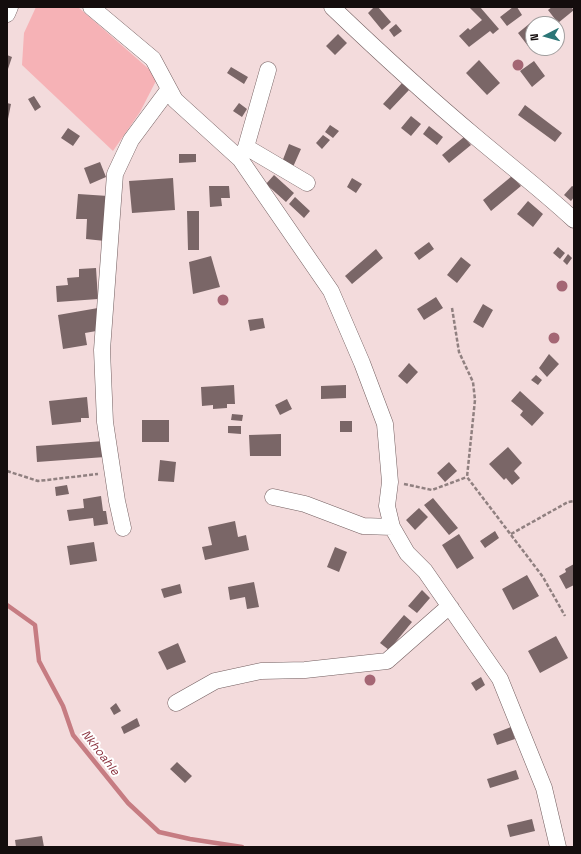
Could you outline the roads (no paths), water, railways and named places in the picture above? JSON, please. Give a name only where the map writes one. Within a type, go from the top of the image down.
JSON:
[{"type":"street","points":[[7,14],[10,7]]},
{"type":"street","points":[[91,7],[153,59],[175,100],[243,153],[307,183]]},
{"type":"street","points":[[332,7],[476,138],[552,199],[574,220]]},
{"type":"street","points":[[268,70],[243,153],[331,291],[362,363],[385,424],[390,482],[387,506],[392,527],[407,553],[425,571],[500,679],[544,788],[558,847]]},
{"type":"street","points":[[124,528],[113,472],[106,422],[102,350],[115,174],[131,140],[169,89]]},
{"type":"street","points":[[273,497],[305,504],[363,526],[392,527]]},
{"type":"street","points":[[176,704],[215,681],[261,671],[305,670],[387,661],[445,610],[451,608]]},
{"type":"waterway","name":"Nkhoahle","points":[[7,605],[35,625],[39,661],[63,706],[73,735],[128,803],[159,832],[190,839],[242,847]]}]
